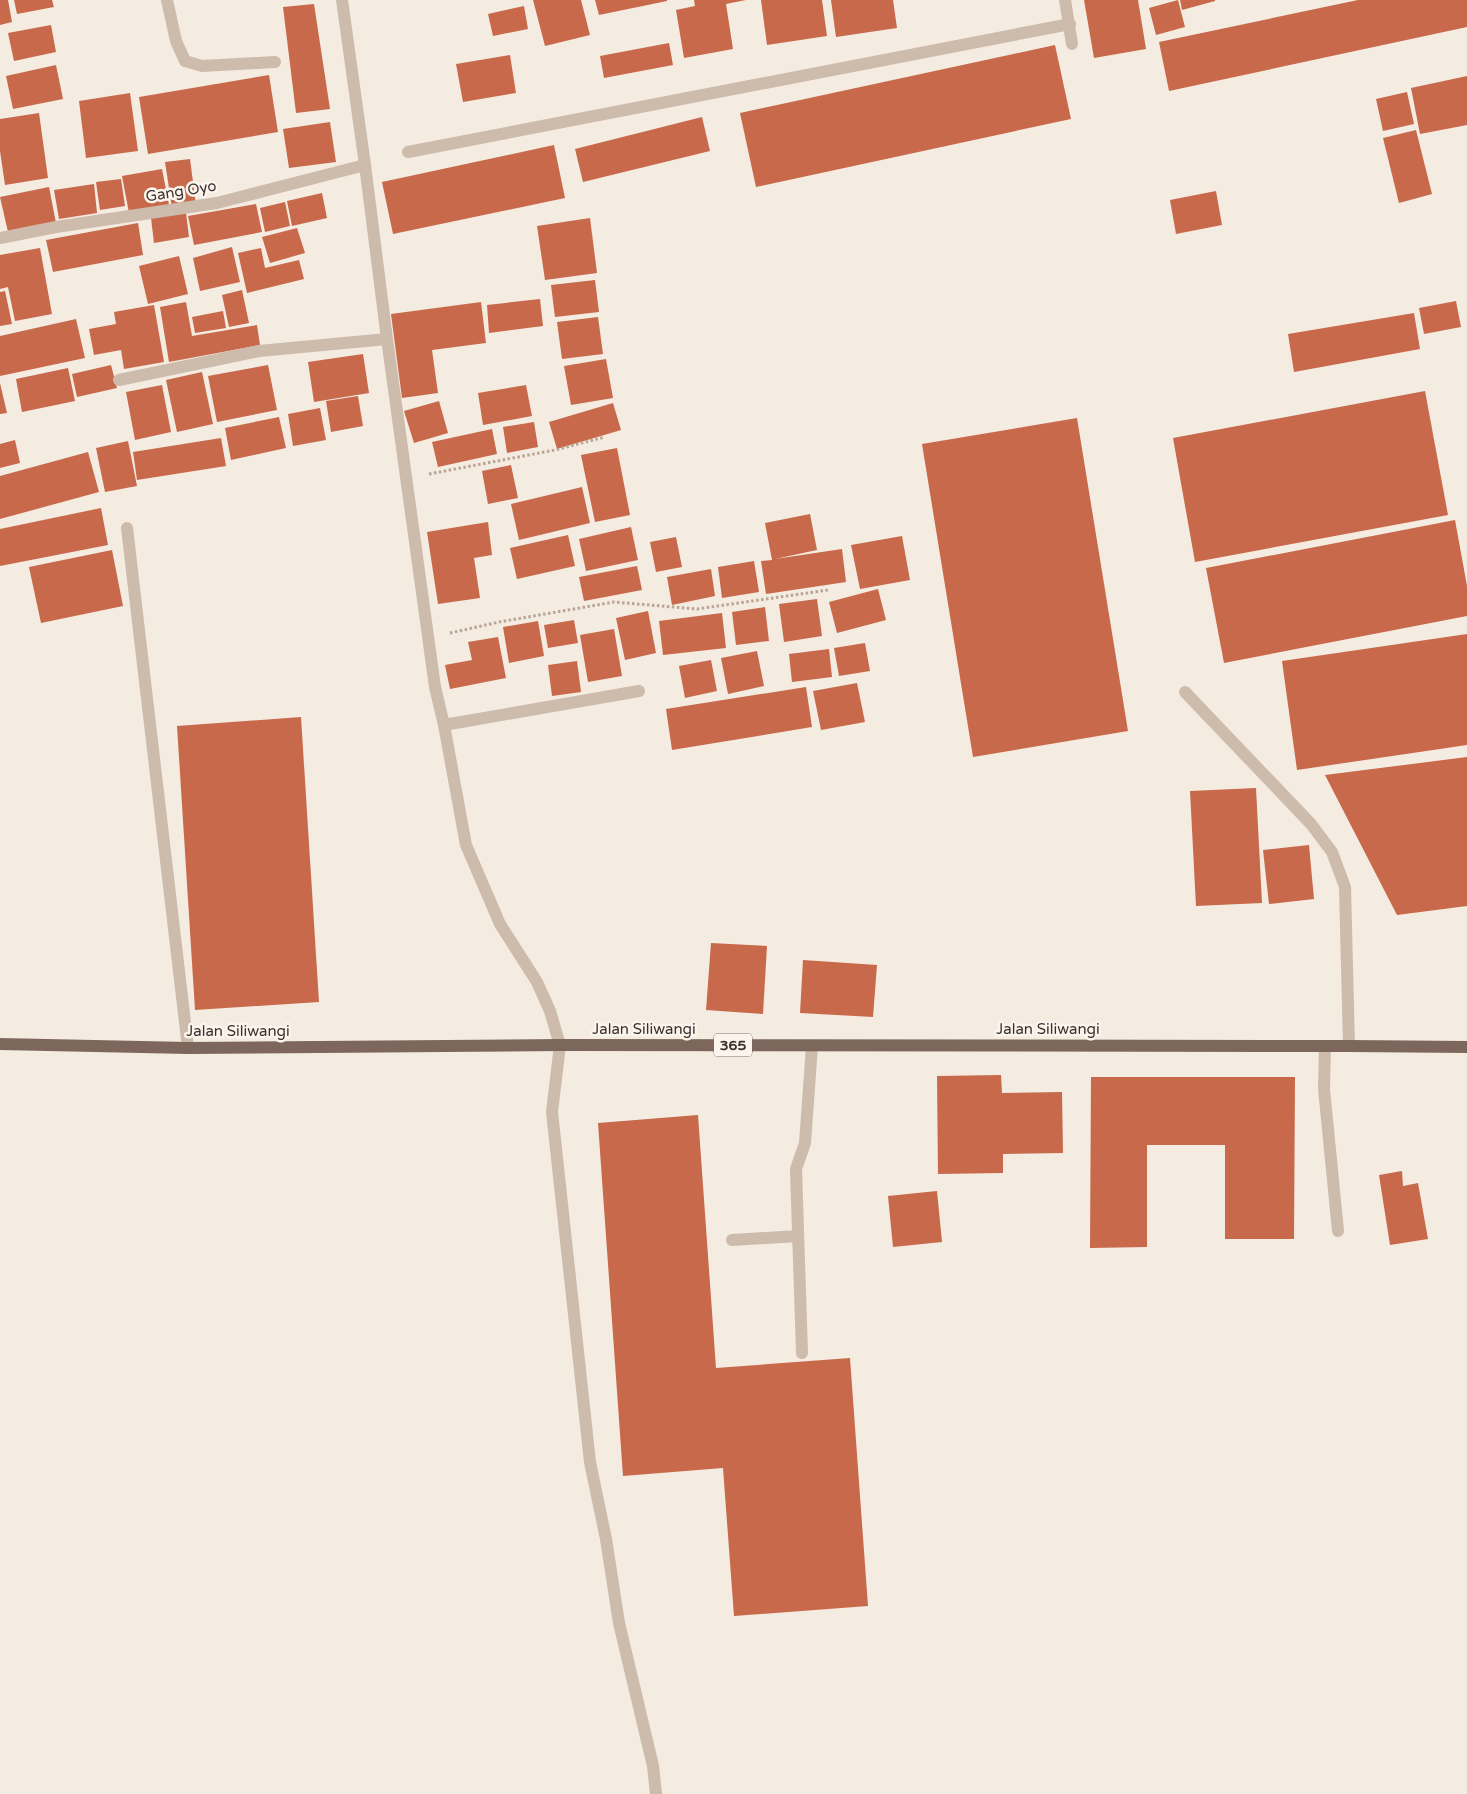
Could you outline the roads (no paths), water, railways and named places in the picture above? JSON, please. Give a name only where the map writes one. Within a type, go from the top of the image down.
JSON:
[{"type":"main road","name":"Jalan Siliwangi","points":[[0,1044],[188,1048],[560,1045],[1349,1046],[1467,1048]]},
{"type":"street","points":[[167,0],[176,41],[185,61],[202,66],[275,62]]},
{"type":"street","points":[[342,0],[435,687],[444,725],[466,845],[500,924],[537,982],[550,1011],[560,1045],[552,1112],[590,1462],[606,1539],[619,1623],[653,1766],[656,1794]]},
{"type":"street","points":[[1065,0],[1072,44]]},
{"type":"street","points":[[408,152],[1070,24]]},
{"type":"street","name":"Gang Oyo","points":[[0,238],[56,227],[217,203],[365,165]]},
{"type":"street","points":[[119,380],[259,351],[387,339]]},
{"type":"street","points":[[127,528],[188,1048]]},
{"type":"street","points":[[444,725],[639,691]]},
{"type":"street","points":[[1186,692],[1311,824],[1332,852],[1345,887],[1349,1046]]},
{"type":"street","points":[[802,1353],[796,1169],[805,1143],[812,1046]]},
{"type":"street","points":[[1325,1046],[1324,1089],[1338,1231]]},
{"type":"street","points":[[732,1240],[798,1236]]}]
